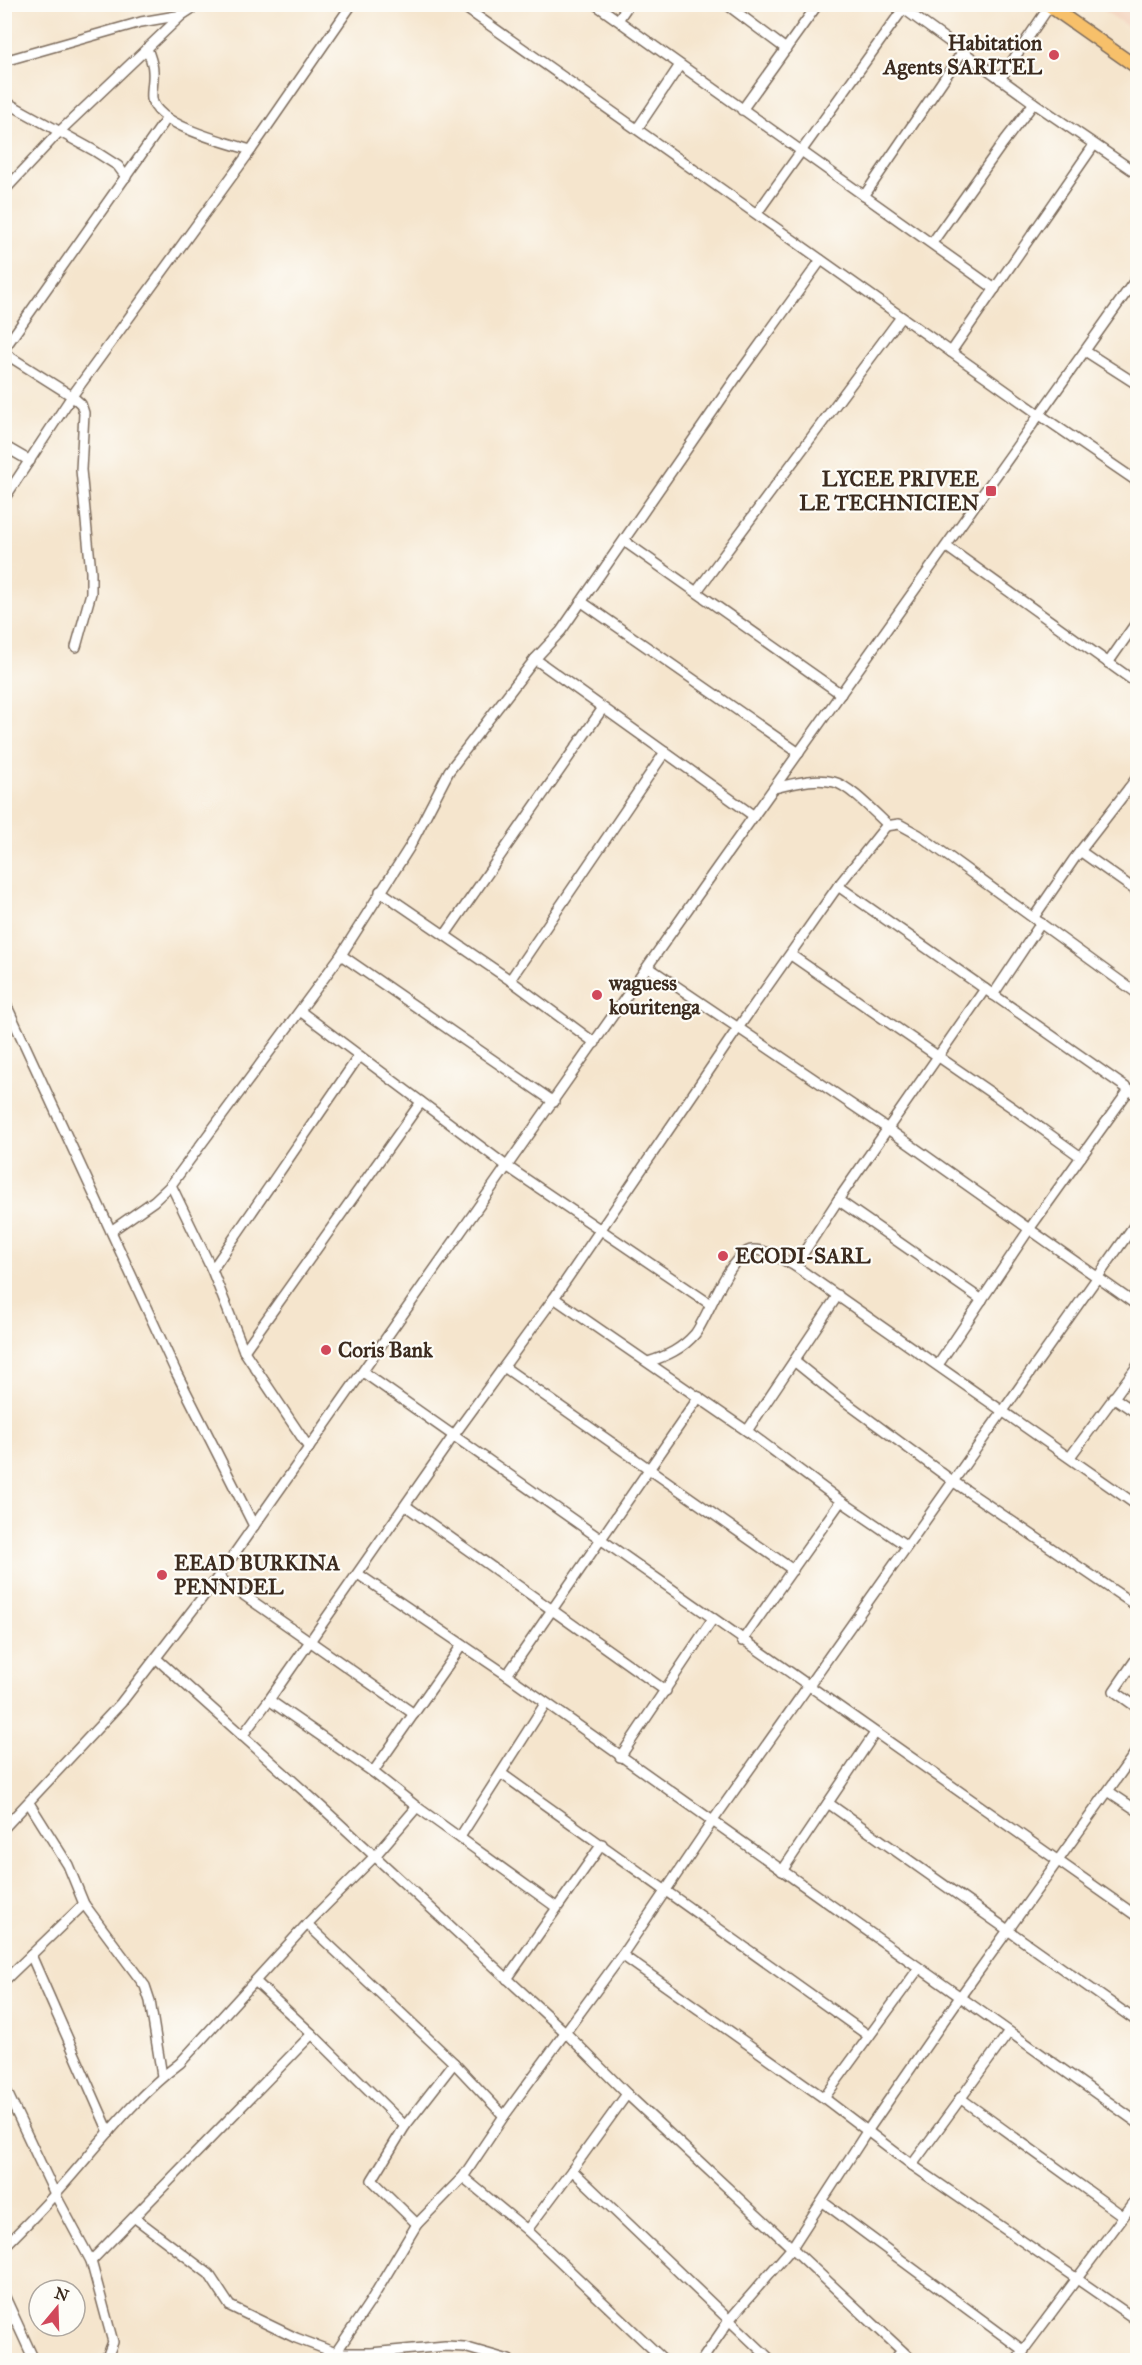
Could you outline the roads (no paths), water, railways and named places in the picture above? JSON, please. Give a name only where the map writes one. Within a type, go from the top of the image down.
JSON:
[{"type":"main road","points":[[1049,5],[1137,68]]},
{"type":"street","points":[[4,191],[59,132],[182,15],[199,4]]},
{"type":"street","points":[[4,499],[72,396],[251,150],[352,4]]},
{"type":"street","points":[[460,4],[1137,482]]},
{"type":"street","points":[[595,4],[995,289]]},
{"type":"street","points":[[618,20],[629,4]]},
{"type":"street","points":[[726,4],[786,49]]},
{"type":"street","points":[[742,110],[818,4]]},
{"type":"street","points":[[1000,78],[1049,5]]},
{"type":"street","points":[[757,213],[900,7],[1137,174]]},
{"type":"street","points":[[4,61],[141,22],[182,15]]},
{"type":"street","points":[[147,48],[153,70],[152,101],[157,109],[167,118],[202,135],[251,150]]},
{"type":"street","points":[[864,195],[963,51]]},
{"type":"street","points":[[637,129],[680,66]]},
{"type":"street","points":[[4,101],[118,166],[126,177]]},
{"type":"street","points":[[932,243],[1034,103]]},
{"type":"street","points":[[76,647],[91,593],[81,470],[84,413],[81,404],[72,396],[4,351],[167,118]]},
{"type":"street","points":[[951,352],[1094,145]]},
{"type":"street","points":[[111,1231],[154,1201],[171,1185],[341,955],[408,848],[449,771],[534,659],[561,631],[821,260]]},
{"type":"street","points":[[4,1828],[121,1703],[218,1577],[1137,276]]},
{"type":"street","points":[[697,591],[901,317]]},
{"type":"street","points":[[1085,351],[1137,385]]},
{"type":"street","points":[[4,446],[30,461]]},
{"type":"street","points":[[624,541],[841,694]]},
{"type":"street","points":[[947,547],[1137,684]]},
{"type":"street","points":[[582,602],[799,753]]},
{"type":"street","points":[[1108,663],[1137,620]]},
{"type":"street","points":[[534,659],[754,816]]},
{"type":"street","points":[[446,935],[603,708]]},
{"type":"street","points":[[510,980],[665,752]]},
{"type":"street","points":[[795,1266],[888,1129],[989,992],[1038,920],[1080,851],[1133,790],[1137,776]]},
{"type":"street","points":[[774,788],[806,781],[833,781],[843,786],[888,825]]},
{"type":"street","points":[[242,1736],[454,1435],[554,1298],[838,886],[888,825],[898,824],[919,835],[1137,994]]},
{"type":"street","points":[[1080,851],[1137,892]]},
{"type":"street","points":[[838,886],[1133,1093],[1081,1157],[1030,1228],[938,1365]]},
{"type":"street","points":[[380,891],[446,935],[595,1042]]},
{"type":"street","points":[[341,955],[554,1102]]},
{"type":"street","points":[[790,955],[1013,1107],[1081,1157]]},
{"type":"street","points":[[648,967],[888,1129],[1137,1306]]},
{"type":"street","points":[[4,1000],[176,1372],[254,1526]]},
{"type":"street","points":[[300,1011],[508,1167],[710,1304]]},
{"type":"street","points":[[212,1270],[359,1056]]},
{"type":"street","points":[[244,1352],[421,1102]]},
{"type":"street","points":[[171,1185],[212,1270],[244,1352],[309,1448]]},
{"type":"street","points":[[838,1200],[982,1300]]},
{"type":"street","points":[[333,2357],[376,2293],[417,2224],[463,2177],[564,2031],[622,1955],[665,1889],[1137,1220]]},
{"type":"street","points":[[648,1362],[673,1353],[684,1344],[700,1326],[710,1304],[744,1253],[751,1250],[760,1251],[795,1266],[838,1295],[1137,1506]]},
{"type":"street","points":[[747,1431],[838,1295]]},
{"type":"street","points":[[554,1298],[699,1397],[841,1501],[907,1546]]},
{"type":"street","points":[[794,1361],[827,1389],[954,1482],[1137,1607]]},
{"type":"street","points":[[1070,1458],[1137,1365]]},
{"type":"street","points":[[504,1367],[793,1570]]},
{"type":"street","points":[[363,1372],[712,1620],[1137,1917]]},
{"type":"street","points":[[507,1675],[699,1397]]},
{"type":"street","points":[[1113,1397],[1137,1414]]},
{"type":"street","points":[[742,1641],[841,1501]]},
{"type":"street","points":[[406,1506],[666,1691]]},
{"type":"street","points":[[358,1574],[507,1675],[1137,2123]]},
{"type":"street","points":[[218,1577],[414,1714]]},
{"type":"street","points":[[620,1757],[712,1620]]},
{"type":"street","points":[[373,1772],[462,1645]]},
{"type":"street","points":[[1137,1656],[1114,1691],[1137,1708]]},
{"type":"street","points":[[157,1659],[564,2031],[627,2094],[912,2361]]},
{"type":"street","points":[[269,1700],[373,1772],[417,1807],[556,1907]]},
{"type":"street","points":[[460,1837],[545,1704]]},
{"type":"street","points":[[782,1871],[875,1733]]},
{"type":"street","points":[[702,2361],[730,2319],[791,2249],[824,2202],[868,2130],[960,1997],[1137,1749]]},
{"type":"street","points":[[502,1774],[869,2036]]},
{"type":"street","points":[[1108,1791],[1137,1811]]},
{"type":"street","points":[[29,1803],[68,1864],[84,1904],[145,1986],[150,2001],[162,2076]]},
{"type":"street","points":[[828,1803],[1137,2022]]},
{"type":"street","points":[[4,2247],[162,2076],[180,2063],[308,1924],[374,1857],[417,1807]]},
{"type":"street","points":[[507,1979],[602,1844]]},
{"type":"street","points":[[4,1981],[84,1904]]},
{"type":"street","points":[[308,1924],[454,2063],[504,2116]]},
{"type":"street","points":[[31,1955],[109,2132]]},
{"type":"street","points":[[622,1955],[824,2098],[912,2165],[1137,2321]]},
{"type":"street","points":[[824,2098],[919,1968]]},
{"type":"street","points":[[255,1981],[405,2126]]},
{"type":"street","points":[[912,2165],[1009,2032]]},
{"type":"street","points":[[92,2261],[312,2034]]},
{"type":"street","points":[[417,2224],[372,2180],[405,2126],[454,2063]]},
{"type":"street","points":[[4,2086],[55,2194],[92,2261],[113,2342],[106,2361]]},
{"type":"street","points":[[527,2230],[627,2094]]},
{"type":"street","points":[[960,2098],[1123,2216]]},
{"type":"street","points":[[572,2170],[730,2319],[771,2361]]},
{"type":"street","points":[[463,2177],[527,2230],[664,2361]]},
{"type":"street","points":[[1016,2361],[1137,2197]]},
{"type":"street","points":[[824,2202],[1024,2351]]},
{"type":"street","points":[[135,2218],[209,2274],[230,2306],[333,2357],[392,2349],[445,2346],[464,2347],[509,2361]]},
{"type":"street","points":[[4,2295],[34,2361]]},
{"type":"street","points":[[4,2327],[13,2316]]},
{"type":"street","points":[[392,2349],[392,2361]]},
{"type":"street","points":[[894,2361],[902,2351]]},
{"type":"place","name":"Habitation Agents SARITEL","points":[[1054,55]]},
{"type":"place","name":"LYCEE PRIVEE LE TECHNICIEN","points":[[991,491]]},
{"type":"place","name":"waguess kouritenga","points":[[597,995]]},
{"type":"place","name":"ECODI-SARL","points":[[723,1256]]},
{"type":"place","name":"Coris Bank","points":[[326,1350]]},
{"type":"place","name":"EEAD BURKINA PENNDEL","points":[[162,1575]]}]
